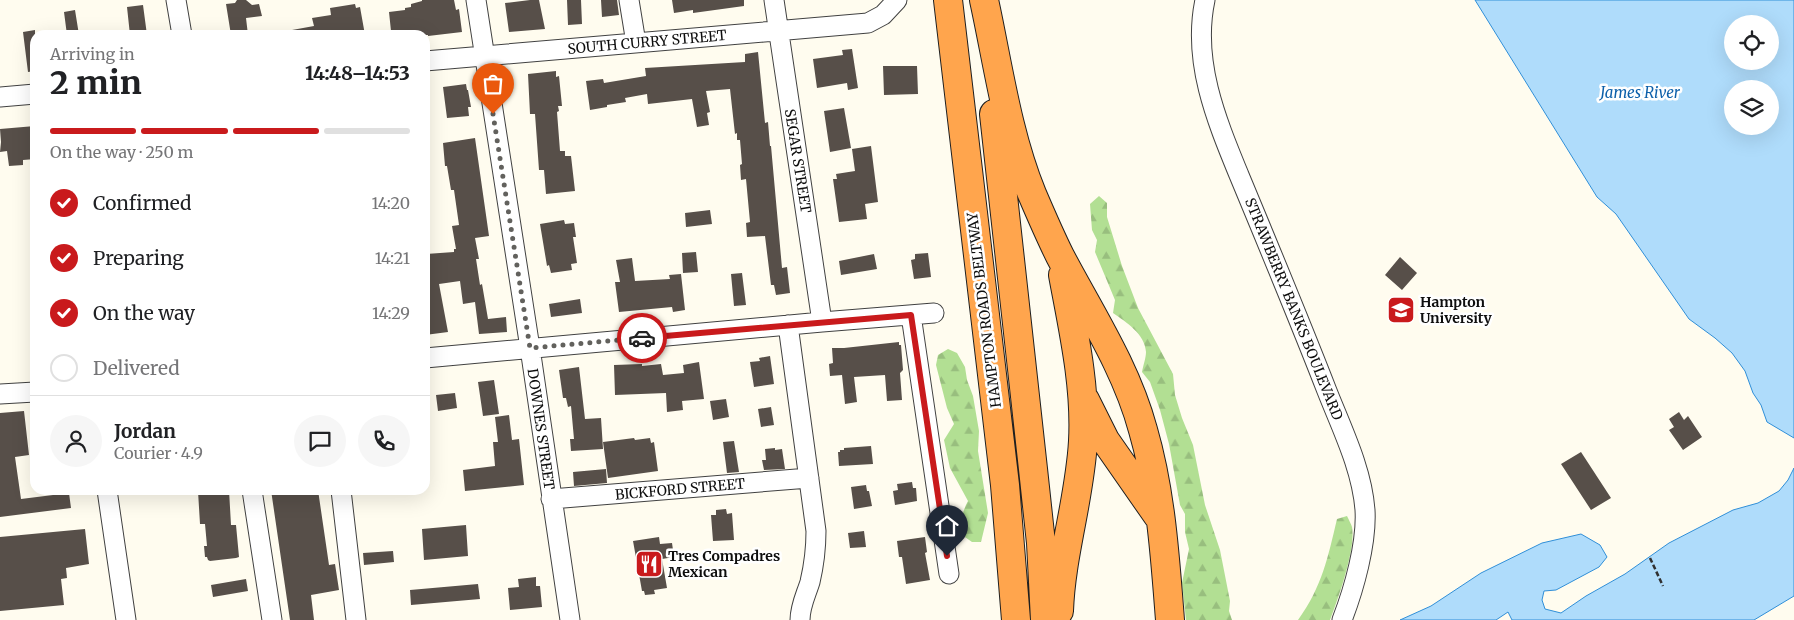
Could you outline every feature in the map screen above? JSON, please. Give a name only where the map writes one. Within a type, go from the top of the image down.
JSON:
[{"type":"highway","name":"HAMPTON ROADS BELTWAY","points":[[948,0],[1007,512],[1016,620]]},
{"type":"highway","points":[[984,0],[1009,118],[1020,160],[1033,195],[1060,256],[1090,309],[1132,396],[1143,428],[1152,461],[1162,521],[1170,620]]},
{"type":"highway","points":[[984,0],[998,149],[1038,515],[1045,620]]},
{"type":"highway","points":[[1059,620],[1060,587],[1083,443],[1082,393],[1060,256]]},
{"type":"highway","points":[[1082,393],[1105,440],[1162,521]]},
{"type":"highway","points":[[1005,620],[1003,579],[1007,512]]},
{"type":"street","points":[[176,0],[181,30]]},
{"type":"street","name":"DOWNES STREET","points":[[476,0],[570,620]]},
{"type":"street","points":[[629,0],[636,43]]},
{"type":"street","name":"SEGAR STREET","points":[[774,0],[822,322]]},
{"type":"street","name":"SOUTH CURRY STREET","points":[[430,61],[868,23],[883,15],[897,0]]},
{"type":"street","name":"STRAWBERRY BANKS BOULEVARD","points":[[1205,0],[1200,40],[1204,72],[1211,101],[1222,135],[1293,304],[1344,433],[1360,481],[1365,510],[1362,542],[1353,594],[1342,620]]},
{"type":"street","points":[[0,97],[30,94]]},
{"type":"street","points":[[430,358],[934,313]]},
{"type":"street","points":[[911,315],[949,574]]},
{"type":"street","points":[[788,325],[815,522],[816,547],[812,573],[801,608],[800,620]]},
{"type":"street","points":[[0,394],[30,392]]},
{"type":"street","name":"BICKFORD STREET","points":[[551,499],[809,478]]},
{"type":"street","points":[[108,495],[126,620]]},
{"type":"street","points":[[253,495],[272,620]]},
{"type":"street","points":[[342,495],[356,620]]},
{"type":"path","points":[[1650,558],[1664,586]]},
{"type":"green space","points":[[1099,196],[1107,203],[1107,217],[1122,266],[1138,308],[1173,374],[1175,395],[1193,445],[1205,505],[1220,550],[1232,620],[1186,620],[1182,583],[1189,549],[1185,532],[1185,514],[1180,505],[1169,444],[1160,410],[1150,382],[1142,372],[1146,354],[1145,346],[1139,334],[1113,313],[1115,300],[1095,252],[1097,240],[1092,230],[1090,204]]},
{"type":"green space","points":[[948,349],[957,353],[965,367],[967,380],[973,396],[979,431],[978,451],[988,513],[981,542],[972,542],[962,535],[962,517],[968,501],[950,468],[944,440],[954,424],[947,408],[936,365],[938,355]]},
{"type":"green space","points":[[1347,516],[1352,527],[1353,536],[1349,561],[1330,620],[1298,620],[1319,584],[1337,519]]},
{"type":"water","name":"James River","points":[[1475,0],[1794,0],[1794,438],[1767,422],[1745,371],[1732,353],[1689,319],[1616,214],[1597,197]]},
{"type":"water","points":[[1794,468],[1794,596],[1754,620],[1512,620],[1508,612],[1496,620],[1400,620],[1431,606],[1481,573],[1542,543],[1581,534],[1600,545],[1607,557],[1599,567],[1556,590],[1544,591],[1542,600],[1545,609],[1561,613],[1586,596],[1625,574],[1669,543],[1733,510],[1758,503],[1779,491],[1788,480]]},
{"type":"building","points":[[237,0],[246,0],[252,5],[259,4],[262,16],[246,18],[247,30],[230,30],[226,4],[235,3]]},
{"type":"building","points":[[454,0],[456,10],[459,9],[462,32],[430,36],[430,30],[391,30],[389,12],[405,10],[405,8],[411,7],[411,4],[422,1]]},
{"type":"building","points":[[539,0],[545,29],[509,32],[505,3]]},
{"type":"building","points":[[567,0],[581,0],[582,24],[568,25]]},
{"type":"building","points":[[601,0],[617,0],[619,15],[602,17]]},
{"type":"building","points":[[672,0],[744,0],[744,6],[693,13],[693,10],[674,13]]},
{"type":"building","points":[[355,4],[356,8],[360,7],[364,30],[292,30],[314,26],[312,18],[331,15],[330,8]]},
{"type":"building","points":[[143,5],[146,30],[129,30],[127,7]]},
{"type":"building","points":[[75,10],[78,30],[66,30],[64,12]]},
{"type":"building","points":[[30,31],[30,72],[28,72],[23,32]]},
{"type":"building","points":[[852,49],[858,88],[848,90],[847,83],[817,88],[813,59],[843,55],[842,50]]},
{"type":"building","points":[[758,52],[765,123],[768,122],[771,146],[782,268],[787,267],[790,293],[776,295],[774,285],[771,285],[765,236],[747,237],[746,223],[750,222],[746,179],[741,180],[740,140],[737,140],[737,133],[735,134],[730,89],[706,91],[710,112],[707,113],[709,125],[697,127],[692,99],[648,104],[647,94],[625,98],[626,102],[590,110],[586,81],[603,79],[604,83],[646,76],[645,68],[745,62],[745,54]]},
{"type":"building","points":[[883,66],[917,66],[918,94],[884,95]]},
{"type":"building","points":[[556,71],[556,77],[559,76],[562,106],[558,106],[559,111],[557,112],[560,151],[565,151],[565,156],[571,156],[575,191],[546,194],[544,170],[539,170],[535,114],[530,114],[528,74]]},
{"type":"building","points":[[466,84],[471,107],[468,107],[469,116],[447,118],[443,87]]},
{"type":"building","points":[[844,108],[851,148],[830,152],[824,111]]},
{"type":"building","points":[[30,126],[30,159],[23,160],[23,165],[9,166],[7,151],[0,152],[0,129]]},
{"type":"building","points":[[475,138],[489,236],[475,238],[479,259],[476,259],[480,285],[482,284],[488,319],[506,317],[507,332],[479,334],[475,302],[463,304],[460,281],[439,284],[448,332],[430,334],[430,254],[454,252],[454,249],[456,249],[452,226],[459,225],[454,190],[451,190],[447,166],[445,166],[443,143]]},
{"type":"building","points":[[871,146],[878,202],[865,204],[867,219],[839,222],[833,179],[837,179],[836,174],[855,171],[852,149]]},
{"type":"building","points":[[710,210],[712,224],[686,227],[685,213]]},
{"type":"building","points":[[564,220],[565,224],[574,223],[576,237],[573,237],[577,263],[571,264],[572,270],[551,273],[549,265],[547,266],[540,224]]},
{"type":"building","points":[[696,252],[698,272],[683,273],[682,253]]},
{"type":"building","points":[[928,253],[931,277],[914,279],[911,260],[915,259],[915,254]]},
{"type":"building","points":[[874,254],[877,269],[841,275],[839,261]]},
{"type":"building","points":[[1400,257],[1417,273],[1402,290],[1385,275]]},
{"type":"building","points":[[632,258],[635,281],[670,279],[669,275],[681,274],[685,310],[673,312],[672,307],[619,312],[615,282],[620,282],[616,260]]},
{"type":"building","points":[[742,273],[746,305],[734,306],[731,274]]},
{"type":"building","points":[[580,299],[582,313],[551,317],[549,304]]},
{"type":"building","points":[[899,342],[899,345],[901,345],[903,370],[900,373],[902,400],[887,401],[885,375],[854,377],[857,402],[845,404],[842,375],[830,376],[829,364],[833,363],[832,348]]},
{"type":"building","points":[[770,356],[774,384],[754,387],[750,362],[760,361],[759,358]]},
{"type":"building","points":[[699,362],[704,399],[682,401],[683,410],[667,412],[666,393],[615,395],[614,365],[642,364],[642,366],[661,364],[663,375],[684,373],[683,365]]},
{"type":"building","points":[[579,367],[585,419],[601,418],[603,449],[571,451],[570,439],[574,439],[571,406],[568,407],[566,398],[563,398],[559,370]]},
{"type":"building","points":[[494,380],[499,414],[483,416],[478,382]]},
{"type":"building","points":[[455,393],[457,408],[438,411],[436,395]]},
{"type":"building","points":[[726,399],[729,417],[713,420],[710,401]]},
{"type":"building","points":[[771,407],[774,425],[761,427],[758,409]]},
{"type":"building","points":[[24,411],[29,455],[15,457],[21,499],[69,495],[71,508],[0,517],[0,413]]},
{"type":"building","points":[[1679,412],[1684,420],[1688,416],[1702,437],[1683,450],[1669,430],[1674,427],[1669,419]]},
{"type":"building","points":[[509,415],[512,440],[519,439],[524,485],[465,491],[463,470],[495,466],[493,442],[498,442],[495,417]]},
{"type":"building","points":[[634,438],[635,440],[650,438],[651,443],[654,442],[658,471],[608,478],[603,442]]},
{"type":"building","points":[[734,441],[739,472],[727,473],[723,442]]},
{"type":"building","points":[[871,446],[873,464],[839,466],[838,452],[840,450]]},
{"type":"building","points":[[775,448],[775,450],[782,449],[785,469],[764,470],[762,460],[766,460],[765,449]]},
{"type":"building","points":[[1581,452],[1611,498],[1591,510],[1561,464]]},
{"type":"building","points":[[606,469],[607,483],[574,486],[573,472]]},
{"type":"building","points":[[912,482],[913,488],[916,488],[917,501],[895,505],[893,491],[898,490],[897,484]]},
{"type":"building","points":[[866,485],[872,506],[854,509],[851,487]]},
{"type":"building","points":[[198,495],[229,495],[231,525],[236,525],[239,557],[208,560],[205,557],[204,546],[207,546],[205,524],[200,524]]},
{"type":"building","points":[[272,495],[319,495],[329,565],[335,564],[339,590],[311,595],[314,620],[290,620]]},
{"type":"building","points":[[726,509],[727,514],[732,513],[734,540],[713,541],[711,515],[716,515],[716,510]]},
{"type":"building","points":[[466,525],[468,556],[424,560],[422,529]]},
{"type":"building","points":[[85,529],[89,564],[66,568],[67,578],[61,579],[64,605],[0,611],[0,537]]},
{"type":"building","points":[[864,531],[866,547],[850,548],[848,533]]},
{"type":"building","points":[[659,537],[660,544],[672,543],[674,557],[662,559],[667,588],[654,590],[655,594],[645,595],[644,591],[642,591],[633,541]]},
{"type":"building","points":[[925,537],[927,552],[925,553],[930,580],[906,584],[902,557],[899,557],[897,541]]},
{"type":"building","points":[[393,551],[394,562],[364,565],[363,553]]},
{"type":"building","points":[[536,577],[536,586],[540,586],[542,607],[510,610],[508,588],[519,587],[518,579]]},
{"type":"building","points":[[246,579],[248,591],[213,597],[211,585]]},
{"type":"building","points":[[478,584],[480,599],[411,605],[410,590]]},
{"type":"way so far","points":[[493,114],[530,348],[642,338]]},
{"type":"place","name":"Hampton University","points":[[1401,310]]},
{"type":"place","name":"Tres Compadres Mexican","points":[[649,564]]},
{"type":"route","points":[[642,338],[911,315],[947,556]]}]
